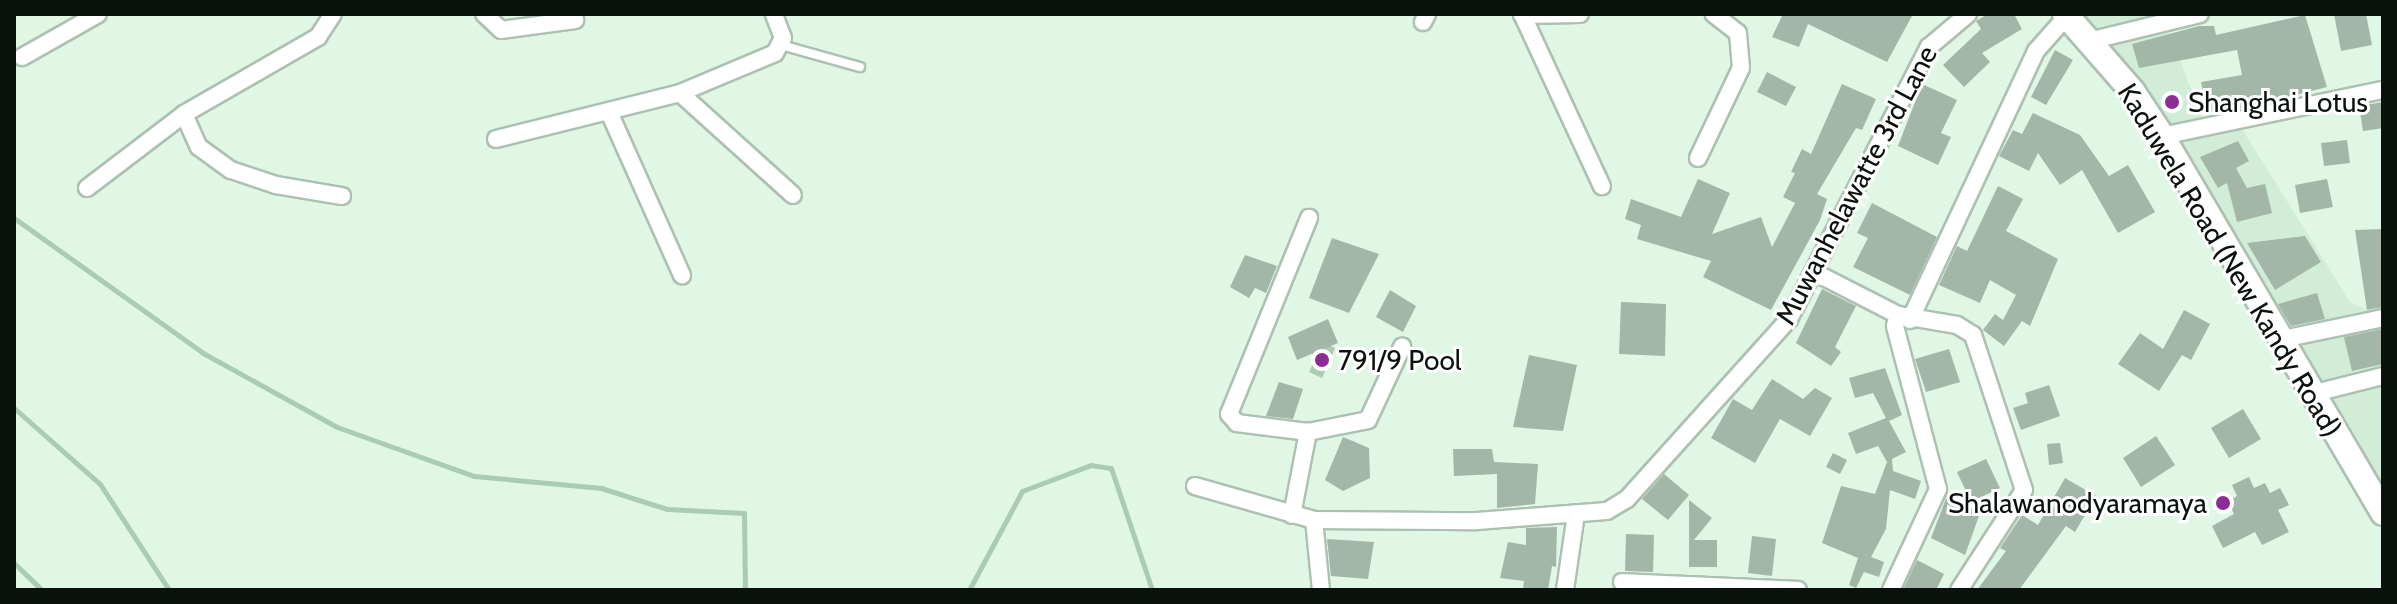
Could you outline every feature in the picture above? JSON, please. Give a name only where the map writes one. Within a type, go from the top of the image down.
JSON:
[{"type":"main road","name":"Kaduwela Road (New Kandy Road)","points":[[2066,15],[2162,136],[2278,340],[2383,513]]},
{"type":"street","points":[[22,57],[98,14]]},
{"type":"street","points":[[87,188],[184,114],[318,37],[333,14]]},
{"type":"street","points":[[484,14],[501,30],[575,20]]},
{"type":"street","points":[[496,139],[680,93],[781,45],[774,14]]},
{"type":"street","points":[[1580,14],[1522,14],[1602,186]]},
{"type":"street","points":[[1698,158],[1741,68],[1738,33],[1714,14]]},
{"type":"street","name":"Muwanhelawatte 3rd Lane","points":[[1195,486],[1314,520],[1477,521],[1607,511],[1627,499],[1783,326],[1814,272],[1929,47],[1968,14]]},
{"type":"street","points":[[2089,41],[2200,14]]},
{"type":"street","points":[[1891,590],[1938,489],[1895,326],[1904,317],[2036,51],[2066,15]]},
{"type":"street","points":[[2162,136],[2383,90]]},
{"type":"street","points":[[680,93],[793,195]]},
{"type":"street","points":[[609,112],[682,275]]},
{"type":"street","points":[[184,114],[199,147],[231,170],[276,185],[342,196]]},
{"type":"street","points":[[1309,218],[1229,414],[1237,423],[1308,432],[1368,420],[1402,347]]},
{"type":"street","points":[[1814,272],[1904,317],[1957,325],[1973,335],[2024,490],[1959,590]]},
{"type":"street","points":[[2278,340],[2383,318]]},
{"type":"street","points":[[2311,394],[2383,376]]},
{"type":"street","points":[[1292,515],[1308,432]]},
{"type":"street","points":[[1565,590],[1576,514]]},
{"type":"street","points":[[1314,520],[1321,590]]},
{"type":"street","points":[[1622,582],[1798,590]]},
{"type":"lane","points":[[781,45],[860,67]]},
{"type":"shaded area","points":[[2073,14],[2145,14],[2170,34],[2203,120],[2216,135],[2242,129],[2350,302],[2383,318],[2383,498]]},
{"type":"shaded area","name":"791/9 Pool","points":[[1323,342],[1335,348],[1322,378],[1309,372]]},
{"type":"building","points":[[1783,14],[1913,14],[1887,62],[1808,24],[1799,47],[1772,37]]},
{"type":"building","points":[[1988,14],[2014,14],[2022,29],[1982,53],[1990,62],[1964,87],[1943,65],[1981,29],[1976,21]]},
{"type":"building","points":[[2334,14],[2366,14],[2372,45],[2341,51]]},
{"type":"building","points":[[2305,15],[2327,87],[2252,106],[2207,112],[2201,82],[2242,75],[2237,50],[2139,68],[2132,44],[2199,26],[2214,26],[2216,35]]},
{"type":"building","points":[[2055,50],[2073,60],[2046,105],[2031,97]]},
{"type":"building","points":[[1767,72],[1796,87],[1786,106],[1757,92]]},
{"type":"building","points":[[1842,84],[1876,99],[1862,130],[1856,128],[1817,194],[1827,199],[1820,220],[1771,310],[1703,277],[1711,261],[1637,239],[1641,225],[1625,219],[1631,199],[1681,217],[1698,179],[1730,193],[1712,234],[1761,217],[1772,247],[1795,203],[1783,197],[1795,173],[1791,172],[1802,149],[1811,154]]},
{"type":"building","points":[[1922,84],[1957,100],[1941,133],[1951,137],[1938,165],[1898,146]]},
{"type":"building","points":[[2383,102],[2383,128],[2363,131],[2359,106]]},
{"type":"building","points":[[2033,113],[2080,135],[2109,176],[2128,165],[2155,212],[2118,233],[2082,170],[2060,185],[2038,153],[2029,171],[1999,156],[2013,130],[2022,134]]},
{"type":"building","points":[[2347,140],[2350,163],[2324,166],[2321,143]]},
{"type":"building","points":[[2238,141],[2249,161],[2236,168],[2247,188],[2265,184],[2272,213],[2237,222],[2227,183],[2218,188],[2200,157]]},
{"type":"building","points":[[2327,179],[2333,207],[2300,213],[2295,185]]},
{"type":"building","points":[[1998,186],[2023,199],[2006,231],[2058,259],[2030,326],[2022,321],[2004,346],[1983,330],[1995,314],[2003,320],[2016,295],[1990,280],[1980,303],[1939,285],[1957,246],[1967,251]]},
{"type":"building","points":[[1872,203],[1937,237],[1910,295],[1853,267],[1868,238],[1857,233]]},
{"type":"building","points":[[2383,229],[2383,307],[2367,310],[2355,230]]},
{"type":"building","points":[[2305,236],[2321,262],[2275,290],[2247,243]]},
{"type":"building","points":[[1332,238],[1379,254],[1349,313],[1309,298]]},
{"type":"building","points":[[1245,255],[1277,266],[1266,293],[1255,288],[1249,298],[1230,287]]},
{"type":"building","points":[[1822,289],[1856,306],[1835,347],[1841,352],[1831,366],[1796,343]]},
{"type":"building","points":[[1390,290],[1416,306],[1403,332],[1376,317]]},
{"type":"building","points":[[2317,293],[2325,319],[2291,326],[2278,304]]},
{"type":"building","points":[[1621,302],[1666,304],[1665,356],[1619,354]]},
{"type":"building","points":[[2184,310],[2210,324],[2191,360],[2182,355],[2159,391],[2118,364],[2140,333],[2163,349]]},
{"type":"building","points":[[1328,319],[1338,343],[1297,360],[1288,337]]},
{"type":"building","points":[[2383,329],[2383,364],[2352,371],[2344,337]]},
{"type":"building","points":[[1949,349],[1960,382],[1926,392],[1915,359]]},
{"type":"building","points":[[1529,355],[1577,365],[1563,431],[1513,427]]},
{"type":"building","points":[[1885,368],[1902,415],[1889,421],[1906,452],[1892,459],[1893,471],[1921,481],[1915,499],[1890,490],[1886,529],[1871,557],[1884,562],[1879,577],[1864,572],[1856,588],[1849,585],[1858,558],[1822,543],[1841,486],[1875,494],[1887,462],[1878,446],[1856,454],[1848,433],[1886,418],[1873,393],[1855,398],[1849,378]]},
{"type":"building","points":[[1772,379],[1803,399],[1815,388],[1832,398],[1810,436],[1780,419],[1755,463],[1711,438],[1733,399],[1752,410]]},
{"type":"building","points":[[1279,382],[1303,389],[1293,419],[1266,416]]},
{"type":"building","points":[[2049,385],[2060,416],[2021,430],[2013,408],[2028,403],[2025,393]]},
{"type":"building","points":[[2243,409],[2261,439],[2229,458],[2211,428]]},
{"type":"building","points":[[2156,436],[2175,465],[2141,487],[2123,458]]},
{"type":"building","points":[[1343,437],[1369,448],[1370,478],[1343,491],[1325,480]]},
{"type":"building","points":[[2060,443],[2063,463],[2049,465],[2047,444]]},
{"type":"building","points":[[1453,449],[1492,449],[1494,462],[1538,464],[1535,504],[1497,508],[1497,474],[1454,476]]},
{"type":"building","points":[[1833,453],[1847,460],[1840,474],[1826,467]]},
{"type":"building","points":[[1986,459],[2000,488],[1971,502],[1957,472]]},
{"type":"building","points":[[1664,474],[1689,495],[1668,520],[1642,499]]},
{"type":"building","points":[[2249,477],[2254,488],[2265,483],[2270,493],[2280,488],[2289,505],[2278,510],[2289,532],[2262,545],[2255,532],[2223,548],[2212,526],[2234,514],[2228,501],[2237,496],[2232,485]]},
{"type":"building","points":[[2065,478],[2096,496],[2075,532],[2066,526],[2019,590],[1977,590],[2006,551],[2000,548],[2022,515],[2038,525]]},
{"type":"building","points":[[1947,496],[1980,513],[1965,555],[1931,538]]},
{"type":"building","points":[[1689,500],[1712,518],[1694,540],[1717,540],[1717,567],[1689,567]]},
{"type":"building","points":[[1557,527],[1556,567],[1552,566],[1548,590],[1523,590],[1524,581],[1500,578],[1508,542],[1526,545],[1526,528]]},
{"type":"building","points":[[1626,534],[1654,535],[1653,572],[1625,571]]},
{"type":"building","points":[[1752,536],[1776,539],[1772,576],[1748,573]]},
{"type":"building","points":[[1327,539],[1374,542],[1368,579],[1331,576]]},
{"type":"building","points":[[1917,560],[1944,574],[1936,590],[1903,590]]},
{"type":"waterway","points":[[14,218],[203,353],[337,427],[474,476],[601,488],[667,509],[744,513],[745,590]]},
{"type":"waterway","points":[[14,408],[100,484],[169,590]]},
{"type":"waterway","points":[[969,590],[1022,491],[1091,465],[1111,468],[1152,590]]},
{"type":"waterway","points":[[14,563],[42,590]]},
{"type":"place","name":"Shanghai Lotus","points":[[2172,102]]},
{"type":"place","name":"791/9 Pool","points":[[1322,360]]},
{"type":"place","name":"Shalawanodyaramaya","points":[[2223,503]]}]
